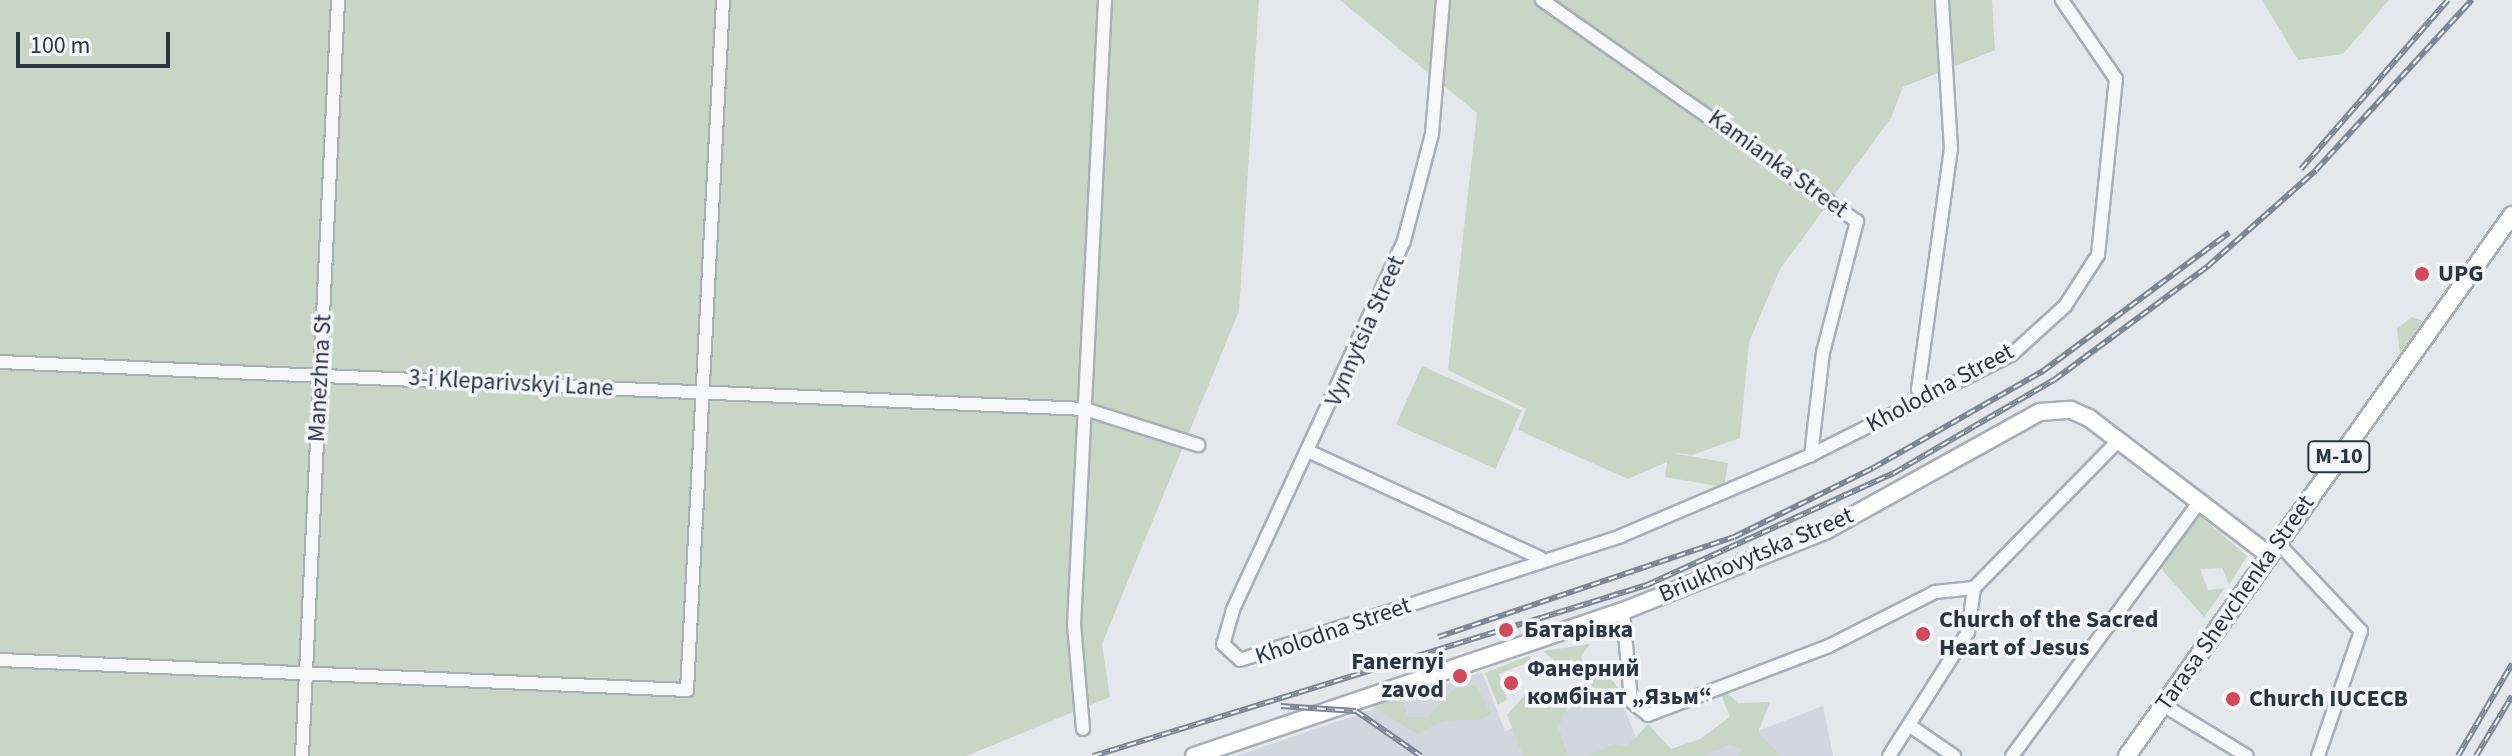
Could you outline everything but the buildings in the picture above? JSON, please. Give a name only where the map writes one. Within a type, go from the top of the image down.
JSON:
[{"type":"main road","name":"Tarasa Shevchenka Street","points":[[2133,754],[2163,705],[2512,215]]},
{"type":"main road","name":"Briukhovytska Street","points":[[1194,756],[1623,611],[1825,531],[2040,412],[2071,410],[2118,441],[2198,504],[2274,549]]},
{"type":"street","name":"Manezhna St","points":[[302,756],[338,0]]},
{"type":"street","points":[[0,660],[687,690],[723,0]]},
{"type":"street","points":[[1083,729],[1074,625],[1105,0]]},
{"type":"street","name":"Vynnytsia Street","points":[[1223,644],[1408,228],[1432,134],[1443,0]]},
{"type":"street","name":"Kamianka Street","points":[[1542,0],[1857,221],[1823,352],[1811,455]]},
{"type":"street","points":[[1926,398],[1918,389],[1951,149],[1942,0]]},
{"type":"street","name":"Kholodna Street","points":[[1223,644],[1240,660],[1255,660],[1540,558],[1621,536],[1811,455],[2011,355],[2065,306],[2097,262],[2116,79],[2062,0]]},
{"type":"street","name":"3-i Kleparivskyi Lane","points":[[0,362],[1085,409],[1198,445]]},
{"type":"street","points":[[1889,756],[1968,632],[1974,588],[2118,441]]},
{"type":"street","points":[[1310,452],[1540,558]]},
{"type":"street","points":[[2012,756],[2198,504]]},
{"type":"street","points":[[2274,549],[2361,631],[2318,756]]},
{"type":"street","points":[[1623,611],[1631,701],[1648,715],[1829,646],[1935,592],[1974,588]]},
{"type":"street","points":[[2163,705],[2247,756]]},
{"type":"street","points":[[1909,725],[1954,756]]},
{"type":"shaded area","points":[[1482,672],[1505,731],[1618,692],[1643,756],[1236,756]]},
{"type":"shaded area","points":[[1823,706],[1833,756],[1692,756]]},
{"type":"green space","points":[[0,0],[1259,0],[1239,311],[1102,644],[1110,697],[966,756],[0,756]]},
{"type":"green space","points":[[1340,0],[1992,0],[1995,50],[1903,87],[1891,118],[1780,269],[1749,342],[1740,438],[1692,455],[1668,452],[1728,463],[1724,487],[1665,477],[1667,462],[1628,479],[1518,430],[1526,409],[1448,370],[1477,113]]},
{"type":"green space","points":[[2262,0],[2389,0],[2343,54],[2298,60]]},
{"type":"green space","points":[[2412,317],[2423,321],[2400,354],[2397,329]]},
{"type":"green space","points":[[1422,366],[1522,410],[1496,469],[1396,424]]},
{"type":"green space","points":[[2198,514],[2247,556],[2229,585],[2222,568],[2200,569],[2208,590],[2225,588],[2204,617],[2156,563]]},
{"type":"green space","points":[[1590,644],[1581,656],[1585,667],[1603,667],[1618,688],[1607,704],[1576,666],[1565,670],[1543,651]]},
{"type":"green space","points":[[1528,656],[1533,660],[1499,674],[1507,699],[1498,705],[1485,673]]},
{"type":"green space","points":[[1475,685],[1491,712],[1484,719],[1443,721],[1417,734],[1367,703],[1400,693],[1408,717],[1428,717],[1455,688]]},
{"type":"green space","points":[[1549,689],[1570,703],[1558,727],[1568,756],[1523,756],[1507,715],[1529,690]]},
{"type":"green space","points":[[1727,693],[1738,703],[1770,702],[1758,732],[1780,756],[1738,756],[1744,749],[1730,745],[1701,756],[1588,756],[1614,744],[1627,747],[1648,724],[1671,749],[1700,739],[1730,717],[1721,694]]},
{"type":"railway","points":[[2301,169],[2448,0]]},
{"type":"railway","points":[[1093,756],[1647,585],[1894,473],[2054,380],[2208,266],[2316,170],[2472,0]]},
{"type":"railway","points":[[1438,637],[1734,537],[1873,468],[2043,371],[2229,233]]},
{"type":"railway","points":[[2458,756],[2512,664]]},
{"type":"railway","points":[[2476,756],[2512,696]]},
{"type":"railway","points":[[1281,706],[1356,711],[1421,756]]},
{"type":"place","name":"UPG","points":[[2422,274]]},
{"type":"place","name":"Батарівка","points":[[1506,630]]},
{"type":"place","name":"Church of the Sacred Heart of Jesus","points":[[1923,634]]},
{"type":"place","name":"Fanernyi zavod","points":[[1460,676]]},
{"type":"place","name":"Фанерний комбінат „Язьм“","points":[[1511,683]]},
{"type":"place","name":"Church IUCECB","points":[[2233,699]]}]
